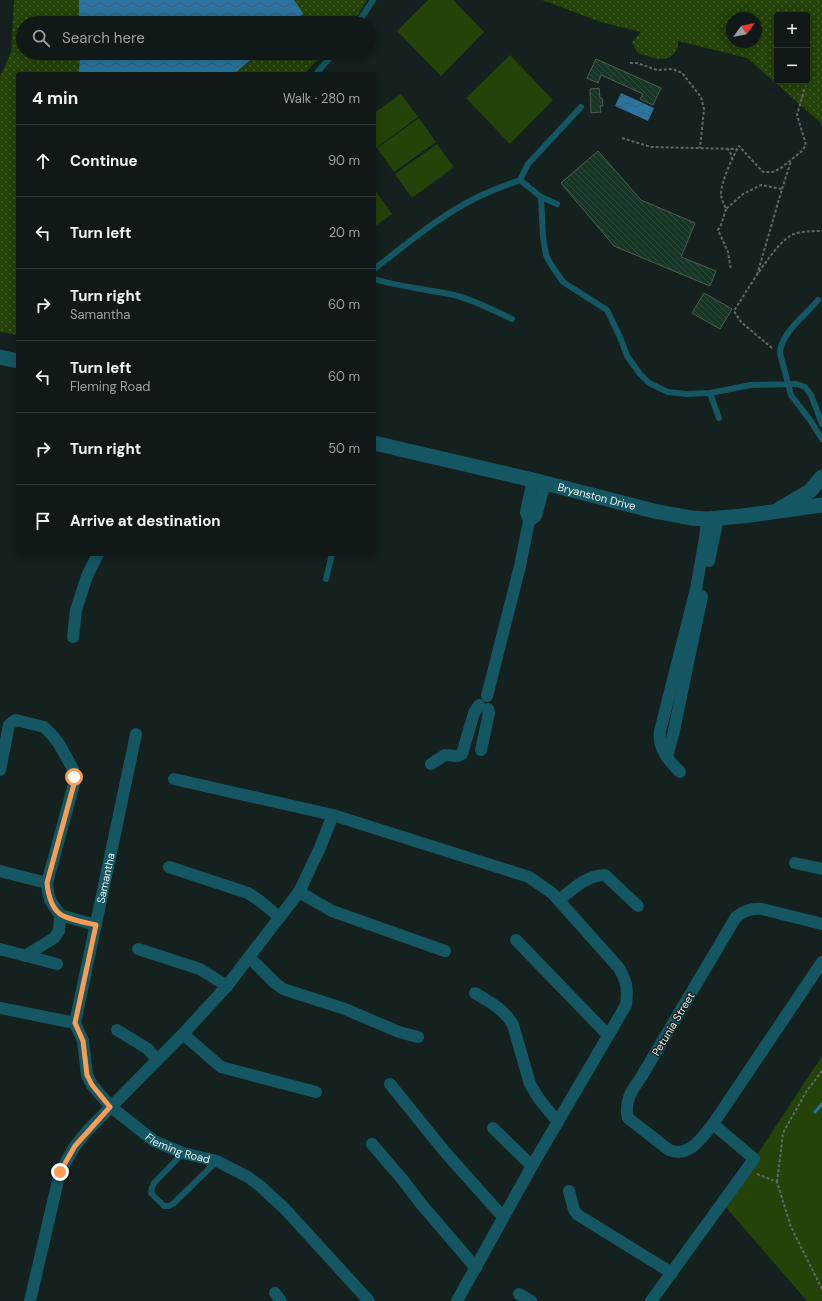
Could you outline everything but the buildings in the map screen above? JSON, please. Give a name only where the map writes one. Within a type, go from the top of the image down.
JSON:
[{"type":"street","points":[[0,357],[16,361]]},
{"type":"street","name":"Bryanston Drive","points":[[376,444],[539,482],[668,514],[712,519],[822,505]]},
{"type":"street","points":[[773,512],[810,491],[822,477]]},
{"type":"street","points":[[431,764],[445,755],[458,756],[462,754],[474,713],[485,703],[520,566],[529,521],[526,512],[539,482]]},
{"type":"street","points":[[680,772],[667,757],[660,744],[660,732],[696,589],[705,538],[712,519]]},
{"type":"street","points":[[73,636],[76,610],[87,576],[97,556]]},
{"type":"street","points":[[480,750],[489,713],[485,703]]},
{"type":"street","points":[[0,770],[10,725],[16,720],[44,727],[59,744],[73,769],[74,784],[47,883],[50,900],[60,915],[59,931],[54,938],[25,956]]},
{"type":"street","name":"Samantha","points":[[75,1023],[136,734]]},
{"type":"street","points":[[174,779],[333,815],[528,877],[552,893],[559,900],[619,968],[626,980],[628,993],[626,1005],[607,1034],[457,1301]]},
{"type":"street","points":[[30,1301],[60,1172],[75,1146],[110,1107],[158,1060],[227,986],[299,892],[319,850],[333,815]]},
{"type":"street","points":[[795,863],[822,869]]},
{"type":"street","points":[[169,867],[248,893],[279,917]]},
{"type":"street","points":[[0,871],[47,883]]},
{"type":"street","points":[[559,900],[580,883],[597,875],[606,875],[638,906]]},
{"type":"street","points":[[299,892],[332,911],[445,951]]},
{"type":"street","name":"Petunia Street","points":[[822,924],[754,908],[736,917],[632,1090],[626,1111],[628,1118],[669,1150],[675,1152],[687,1151],[692,1148],[713,1124],[822,962]]},
{"type":"street","points":[[60,915],[96,925]]},
{"type":"street","points":[[516,940],[607,1034]]},
{"type":"street","points":[[0,949],[57,964]]},
{"type":"street","points":[[138,949],[200,969],[227,986]]},
{"type":"street","points":[[249,957],[275,984],[284,989],[345,1008],[399,1032],[418,1037]]},
{"type":"street","points":[[475,992],[498,1007],[509,1018],[513,1025],[530,1084],[539,1099],[558,1122]]},
{"type":"street","points":[[0,1008],[75,1023]]},
{"type":"street","name":"Fleming Road","points":[[75,1023],[83,1041],[87,1075],[92,1085],[110,1107],[154,1141],[183,1153],[217,1161],[248,1177],[285,1209],[369,1301]]},
{"type":"street","points":[[117,1030],[148,1049],[158,1060]]},
{"type":"street","points":[[183,1034],[221,1067],[316,1092]]},
{"type":"street","points":[[390,1084],[445,1152],[503,1217]]},
{"type":"street","points":[[651,1301],[753,1160],[753,1158],[713,1124]]},
{"type":"street","points":[[493,1128],[532,1166]]},
{"type":"street","points":[[372,1144],[402,1179],[422,1206],[476,1268]]},
{"type":"street","points":[[569,1191],[574,1210],[578,1215],[672,1273]]},
{"type":"street","points":[[518,1294],[531,1301]]},
{"type":"lane","points":[[363,16],[373,0]]},
{"type":"lane","points":[[318,72],[328,60]]},
{"type":"lane","points":[[376,268],[429,228],[468,202],[520,180],[528,164],[581,107]]},
{"type":"lane","points":[[520,180],[541,197],[557,204]]},
{"type":"lane","points":[[541,197],[543,237],[548,259],[563,282],[608,310],[627,356],[640,374],[649,383],[668,392],[686,394],[710,393],[751,385],[787,383],[802,385],[808,391],[814,402],[822,424]]},
{"type":"lane","points":[[376,279],[412,288],[454,295],[512,318]]},
{"type":"lane","points":[[818,300],[784,339],[780,347],[780,353],[787,383],[793,399],[810,420],[822,439]]},
{"type":"lane","points":[[710,393],[719,418]]},
{"type":"lane","points":[[326,579],[332,556]]},
{"type":"lane","points":[[183,1153],[154,1183],[152,1188],[151,1193],[164,1206],[169,1206],[174,1203],[217,1161]]},
{"type":"path","points":[[630,63],[637,63],[657,70],[674,69],[682,73],[701,97],[704,109],[700,148]]},
{"type":"path","points":[[622,138],[651,147],[737,149],[739,146],[763,172],[773,172],[802,152],[806,145],[797,115],[806,87]]},
{"type":"path","points":[[727,148],[732,154],[732,160]]},
{"type":"path","points":[[726,209],[720,192],[737,149]]},
{"type":"path","points":[[756,275],[791,160]]},
{"type":"path","points":[[731,270],[728,252],[718,230],[726,209],[744,194],[761,185],[782,189]]},
{"type":"path","points":[[780,353],[766,344],[741,322],[734,311],[756,275],[782,242],[793,234],[822,231]]},
{"type":"path","points":[[822,1071],[806,1092],[783,1134],[777,1182],[791,1226],[822,1289]]},
{"type":"path","points":[[747,1169],[777,1182]]},
{"type":"green space","points":[[14,0],[367,0],[357,16],[16,16],[16,60],[317,60],[306,72],[16,72],[16,335],[0,332],[0,77],[11,52]]},
{"type":"green space","points":[[428,0],[453,0],[484,32],[441,76],[397,31]]},
{"type":"green space","points":[[542,0],[822,0],[822,126],[820,122],[777,84],[810,84],[810,12],[774,12],[774,82],[747,58],[678,41],[676,52],[668,58],[658,59],[639,54],[632,42],[641,32],[601,22]]},
{"type":"green space","points":[[510,55],[553,100],[510,144],[466,98]]},
{"type":"green space","points":[[401,94],[418,117],[376,148],[376,112]]},
{"type":"green space","points":[[419,118],[436,142],[394,172],[377,148]]},
{"type":"green space","points":[[437,144],[454,167],[412,198],[395,174]]},
{"type":"green space","points":[[376,191],[392,214],[376,226]]},
{"type":"green space","points":[[822,1056],[822,1301],[807,1301],[724,1205]]},
{"type":"water","points":[[79,0],[294,0],[303,13],[300,16],[79,16]]},
{"type":"water","points":[[80,60],[250,60],[236,72],[79,72]]},
{"type":"water","points":[[621,93],[654,108],[648,121],[615,106]]},
{"type":"waterway","points":[[815,1112],[822,1104]]},
{"type":"route","points":[[60,1172],[75,1146],[110,1107],[92,1085],[87,1075],[83,1041],[75,1023],[96,925],[60,915],[50,900],[47,883],[74,784],[74,777]]}]
